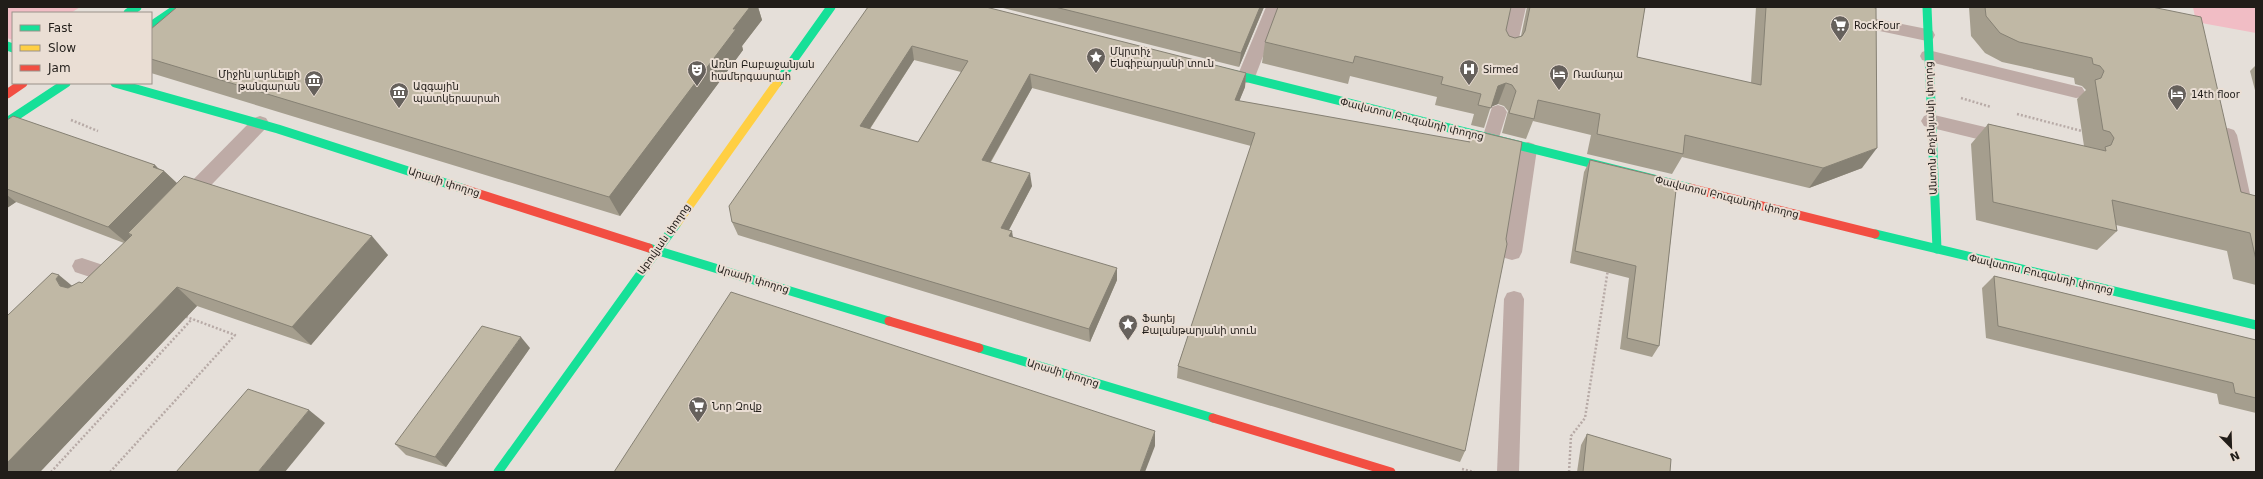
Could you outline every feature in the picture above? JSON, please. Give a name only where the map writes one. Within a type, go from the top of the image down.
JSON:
[{"type":"street","points":[[152,25],[179,7]]},
{"type":"street","name":"Աբովյան փողոց","points":[[498,472],[656,249],[831,7]]},
{"type":"street","name":"Անտոն Քոչինյանի փողոց","points":[[1925,8],[1928,34],[1930,121],[1937,249]]},
{"type":"street","name":"Փավստոս Բուզանդի փողոց","points":[[1208,68],[1528,149],[2256,325]]},
{"type":"street","points":[[7,94],[22,84]]},
{"type":"street","points":[[7,122],[64,84]]},
{"type":"street","name":"Արամի փողոց","points":[[119,84],[260,123],[656,249],[1391,472]]},
{"type":"lane","points":[[1246,77],[1274,7]]},
{"type":"lane","points":[[1508,50],[1518,7]]},
{"type":"lane","points":[[1862,22],[1928,34]]},
{"type":"lane","points":[[1928,56],[2076,92]]},
{"type":"lane","points":[[1491,139],[1498,112]]},
{"type":"lane","points":[[1930,121],[2023,143]]},
{"type":"lane","points":[[172,214],[260,123]]},
{"type":"lane","points":[[2228,135],[2246,217]]},
{"type":"lane","points":[[1512,252],[1528,149]]},
{"type":"lane","points":[[82,266],[111,276]]},
{"type":"lane","points":[[1508,472],[1514,299]]},
{"type":"path","points":[[1961,98],[1999,109]]},
{"type":"path","points":[[2014,113],[2082,131]]},
{"type":"path","points":[[71,120],[98,131]]},
{"type":"path","points":[[1569,472],[1571,436],[1585,418],[1609,260]]},
{"type":"path","points":[[110,472],[235,335],[179,314]]},
{"type":"path","points":[[51,472],[192,319]]},
{"type":"path","points":[[1462,469],[1474,472]]},
{"type":"shaded area","points":[[7,7],[80,7],[72,12],[12,12],[12,40],[7,38]]},
{"type":"shaded area","points":[[2193,7],[2256,7],[2256,33],[2196,22]]},
{"type":"building","name":"Ազգային պատկերասրահ","points":[[177,7],[750,7],[733,29],[736,29],[609,197],[152,59],[152,28]]},
{"type":"building","points":[[868,7],[986,7],[1246,73],[1235,100],[1470,142],[1472,130],[1522,142],[1506,239],[1507,244],[1465,451],[1178,366],[1255,133],[1030,74],[982,160],[1030,173],[1001,228],[1012,231],[1009,236],[1117,268],[1089,329],[732,222],[729,206]],"holes":[[[912,46],[968,61],[918,142],[860,126]]]},
{"type":"building","points":[[1055,7],[1260,7],[1241,53]]},
{"type":"building","points":[[1278,7],[1511,7],[1506,30],[1509,36],[1515,38],[1522,36],[1525,31],[1530,7],[1645,7],[1637,57],[1761,85],[1766,7],[1876,8],[1877,148],[1823,168],[1685,135],[1683,154],[1597,134],[1600,114],[1538,100],[1534,119],[1509,113],[1516,91],[1512,85],[1506,83],[1498,86],[1491,108],[1478,105],[1481,94],[1441,84],[1443,77],[1355,56],[1353,63],[1265,42]]},
{"type":"building","points":[[1985,7],[2152,7],[2201,17],[2241,192],[2256,196],[2256,260],[2250,233],[2112,200],[2117,231],[1993,202],[1988,124],[2106,151],[2105,147],[2111,145],[2114,138],[2110,132],[2103,130],[2095,80],[2101,78],[2104,71],[2100,66],[2093,64],[2092,58],[2019,42],[2000,33],[1986,16]]},
{"type":"building","points":[[13,116],[155,165],[153,167],[164,171],[108,227],[7,189],[7,120]]},
{"type":"building","points":[[1590,160],[1677,181],[1659,346],[1627,338],[1636,266],[1575,251]]},
{"type":"building","points":[[184,176],[372,236],[292,327],[177,287],[7,463],[7,316],[52,273],[59,275],[56,279],[60,286],[68,288],[79,282],[82,283],[132,235],[128,233]]},
{"type":"building","points":[[1994,276],[2256,340],[2256,398],[2235,393],[2233,383],[1998,326]]},
{"type":"building","points":[[731,292],[1155,431],[1140,472],[614,472]]},
{"type":"building","points":[[482,326],[521,337],[435,457],[395,444]]},
{"type":"building","points":[[248,389],[309,410],[258,472],[176,472]]},
{"type":"building","points":[[1587,434],[1671,459],[1670,472],[1583,472]]},
{"type":"traffic: fast","points":[[130,12],[137,7]]},
{"type":"traffic: fast","points":[[152,25],[179,7]]},
{"type":"traffic: fast","points":[[777,83],[831,7]]},
{"type":"traffic: fast","points":[[1927,7],[1937,249]]},
{"type":"traffic: fast","points":[[7,46],[12,48]]},
{"type":"traffic: fast","points":[[1216,70],[1690,188]]},
{"type":"traffic: fast","points":[[7,122],[64,84]]},
{"type":"traffic: fast","points":[[119,84],[278,129],[464,189]]},
{"type":"traffic: fast","points":[[498,472],[677,223]]},
{"type":"traffic: fast","points":[[1875,234],[2256,325]]},
{"type":"traffic: fast","points":[[649,248],[889,321]]},
{"type":"traffic: fast","points":[[979,348],[1213,418]]},
{"type":"traffic: slow","points":[[677,223],[777,83]]},
{"type":"traffic: jam","points":[[7,94],[22,84]]},
{"type":"traffic: jam","points":[[1690,188],[1875,234]]},
{"type":"traffic: jam","points":[[464,189],[649,248]]},
{"type":"traffic: jam","points":[[889,321],[979,348]]},
{"type":"traffic: jam","points":[[1213,418],[1391,472]]},
{"type":"place","name":"RockFour","points":[[1840,42]]},
{"type":"place","name":"Մկրտիչ Ենգիբարյանի տուն","points":[[1096,74]]},
{"type":"place","name":"Sirmed","points":[[1469,86]]},
{"type":"place","name":"Առնո Բաբաջանյան համերգասրահ","points":[[697,87]]},
{"type":"place","name":"Ռամադա","points":[[1559,91]]},
{"type":"place","name":"Միջին արևելքի թանգարան","points":[[314,97]]},
{"type":"place","name":"Ազգային պատկերասրահ","points":[[399,109]]},
{"type":"place","name":"14th floor","points":[[2177,111]]},
{"type":"place","name":"Ֆադեյ Քալանթարյանի տուն","points":[[1128,341]]},
{"type":"place","name":"Նոր Զովք","points":[[698,423]]}]
